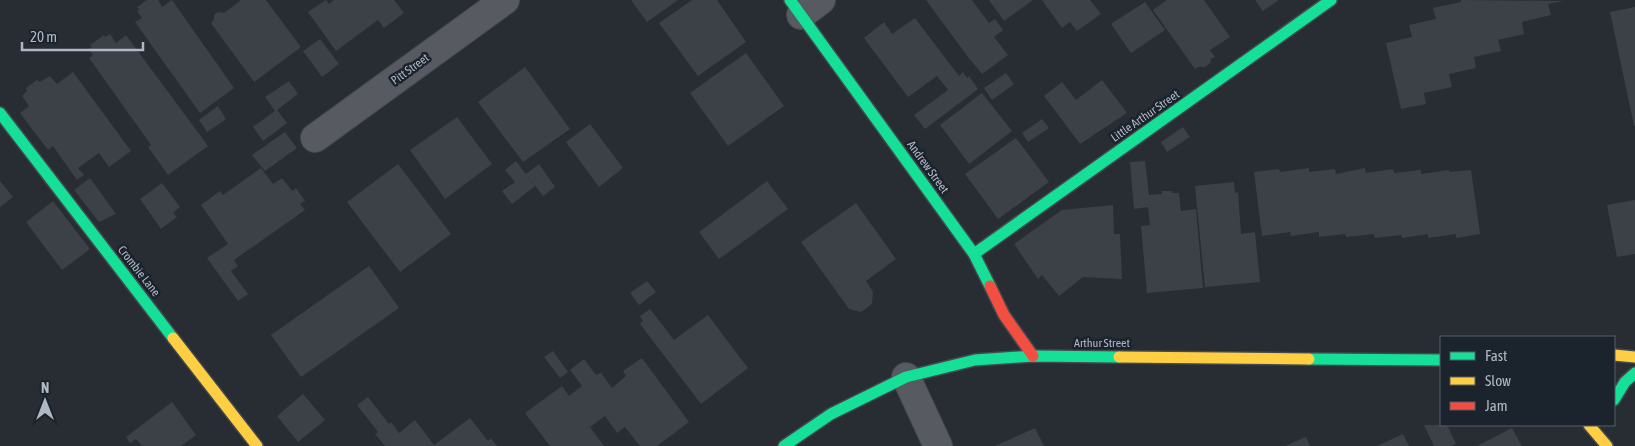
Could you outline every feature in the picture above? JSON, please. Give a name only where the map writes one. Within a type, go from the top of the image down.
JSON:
[{"type":"street","name":"Pitt Street","points":[[315,138],[505,0]]},
{"type":"street","name":"Little Arthur Street","points":[[974,254],[1332,0]]},
{"type":"street","name":"Andrew Street","points":[[804,5],[974,254],[1004,315],[1033,356]]},
{"type":"street","name":"Crombie Lane","points":[[0,113],[257,446]]},
{"type":"street","points":[[1615,355],[1635,356]]},
{"type":"street","name":"Arthur Street","points":[[784,446],[831,414],[906,377],[976,360],[1033,356],[1440,360]]},
{"type":"street","points":[[1615,398],[1625,382],[1635,373]]},
{"type":"street","points":[[906,377],[938,446]]},
{"type":"street","points":[[1590,426],[1607,446]]},
{"type":"street","points":[[1606,430],[1607,446]]},
{"type":"building","points":[[147,0],[158,0],[162,7],[172,0],[234,88],[200,113],[135,22],[142,18],[137,11],[139,10],[137,7]]},
{"type":"building","points":[[241,0],[266,0],[301,47],[254,82],[211,23],[214,20],[214,15],[218,12],[224,13]]},
{"type":"building","points":[[326,0],[329,4],[334,0],[394,0],[404,13],[384,28],[378,20],[336,51],[308,12]]},
{"type":"building","points":[[631,0],[678,0],[647,22]]},
{"type":"building","points":[[692,0],[717,0],[746,42],[698,76],[659,23]]},
{"type":"building","points":[[926,0],[972,0],[989,23],[995,19],[1003,30],[994,37],[1008,55],[982,74]]},
{"type":"building","points":[[989,0],[1033,0],[1004,21]]},
{"type":"building","points":[[1042,0],[1090,0],[1101,14],[1077,31],[1070,22],[1062,28]]},
{"type":"building","points":[[1167,0],[1204,0],[1230,37],[1210,50],[1215,57],[1205,67],[1195,69],[1153,10]]},
{"type":"building","points":[[1255,0],[1279,0],[1263,11]]},
{"type":"building","points":[[1461,0],[1564,1],[1548,4],[1551,15],[1522,22],[1524,34],[1498,40],[1501,51],[1474,57],[1476,68],[1449,74],[1452,87],[1424,93],[1426,104],[1401,109],[1386,43],[1412,37],[1409,25],[1436,19],[1433,8],[1461,2]]},
{"type":"building","points":[[1145,2],[1165,30],[1131,53],[1111,24]]},
{"type":"building","points":[[1635,7],[1635,126],[1634,126],[1610,12]]},
{"type":"building","points":[[915,18],[959,76],[963,72],[967,78],[969,76],[978,89],[925,129],[914,115],[948,90],[937,76],[908,97],[864,38],[884,22],[892,34]]},
{"type":"building","points":[[110,34],[116,43],[126,35],[208,146],[168,175],[148,147],[151,145],[89,58],[93,55],[89,49],[92,47],[90,45],[104,35],[105,37]]},
{"type":"building","points":[[320,39],[339,64],[322,77],[303,51]]},
{"type":"building","points":[[746,53],[784,106],[728,146],[690,93]]},
{"type":"building","points":[[525,67],[570,129],[523,162],[478,102]]},
{"type":"building","points":[[73,72],[131,151],[109,167],[99,153],[78,168],[84,175],[77,180],[53,146],[48,150],[20,113],[29,106],[22,96],[27,91],[26,88],[37,80],[40,82],[50,76],[57,84]]},
{"type":"building","points":[[1006,73],[1014,84],[992,100],[984,88]]},
{"type":"building","points":[[1102,80],[1127,113],[1080,144],[1044,96],[1062,82],[1076,100]]},
{"type":"building","points":[[289,81],[298,94],[277,110],[287,123],[263,141],[253,127],[275,111],[265,97]]},
{"type":"building","points":[[982,93],[1012,131],[969,164],[940,125]]},
{"type":"building","points":[[218,106],[226,119],[207,132],[199,120]]},
{"type":"building","points":[[457,117],[492,164],[445,199],[410,150]]},
{"type":"building","points":[[1042,119],[1049,128],[1028,142],[1022,133]]},
{"type":"building","points":[[590,124],[623,168],[599,187],[566,142]]},
{"type":"building","points":[[1183,127],[1190,137],[1167,152],[1161,142]]},
{"type":"building","points":[[285,132],[297,148],[265,171],[252,155]]},
{"type":"building","points":[[1016,138],[1049,182],[998,219],[965,174]]},
{"type":"building","points":[[516,161],[535,186],[512,204],[502,191],[515,182],[505,170]]},
{"type":"building","points":[[1145,161],[1149,195],[1162,194],[1162,191],[1179,193],[1181,211],[1196,209],[1203,288],[1147,293],[1141,226],[1150,225],[1148,207],[1134,209],[1130,162]]},
{"type":"building","points":[[398,164],[451,234],[400,272],[347,202]]},
{"type":"building","points":[[539,164],[555,187],[543,196],[526,174]]},
{"type":"building","points":[[261,168],[273,184],[282,178],[292,191],[296,188],[305,201],[300,204],[305,210],[234,260],[238,266],[231,271],[248,294],[238,301],[207,258],[228,244],[201,205],[220,191],[223,195]]},
{"type":"building","points":[[1309,168],[1309,172],[1335,169],[1336,174],[1365,168],[1366,173],[1393,169],[1394,173],[1421,170],[1421,174],[1449,170],[1449,172],[1471,170],[1480,234],[1456,238],[1456,234],[1428,238],[1428,234],[1402,238],[1401,235],[1375,238],[1374,234],[1346,237],[1345,234],[1319,237],[1319,232],[1291,236],[1290,232],[1262,236],[1254,172],[1279,169],[1280,172]]},
{"type":"building","points":[[90,178],[116,214],[99,222],[74,190]]},
{"type":"building","points":[[0,181],[13,197],[0,207]]},
{"type":"building","points":[[767,181],[788,209],[719,259],[699,232]]},
{"type":"building","points":[[1234,182],[1235,193],[1238,192],[1241,234],[1255,232],[1260,282],[1205,287],[1195,186]]},
{"type":"building","points":[[162,183],[180,207],[173,213],[177,217],[161,229],[140,199]]},
{"type":"building","points":[[1635,200],[1635,254],[1617,257],[1607,205]]},
{"type":"building","points":[[53,201],[90,249],[62,270],[26,222]]},
{"type":"building","points":[[856,203],[896,259],[866,281],[873,292],[872,304],[861,312],[849,309],[801,242]]},
{"type":"building","points":[[1113,205],[1114,234],[1120,234],[1122,279],[1083,277],[1059,296],[1042,275],[1038,279],[1014,244],[1062,210]]},
{"type":"building","points":[[369,266],[399,308],[301,377],[271,335]]},
{"type":"building","points":[[647,281],[656,292],[639,305],[630,293]]},
{"type":"building","points":[[650,309],[674,340],[708,315],[748,368],[701,404],[640,324],[643,321],[640,316]]},
{"type":"building","points":[[553,351],[568,372],[560,378],[544,357]]},
{"type":"building","points":[[642,358],[689,422],[657,446],[640,446],[625,427],[617,433],[605,416],[590,427],[604,446],[550,446],[525,413],[562,386],[569,396],[582,386],[570,370],[584,359],[596,375],[601,373],[612,388],[626,376],[623,371]]},
{"type":"building","points":[[303,394],[325,420],[298,442],[277,416]]},
{"type":"building","points":[[368,397],[389,424],[391,422],[399,433],[415,420],[434,445],[470,418],[488,441],[491,438],[497,446],[385,446],[375,434],[378,432],[357,405]]},
{"type":"building","points":[[172,402],[196,435],[181,446],[142,446],[136,439],[130,443],[126,437]]},
{"type":"building","points":[[1424,425],[1447,426],[1456,444],[1451,446],[1434,446]]},
{"type":"building","points":[[1035,428],[1044,446],[995,446]]},
{"type":"building","points":[[1512,428],[1522,446],[1477,446]]},
{"type":"building","points":[[1403,434],[1409,446],[1377,446]]},
{"type":"building","points":[[1306,437],[1310,446],[1285,446]]},
{"type":"traffic: fast","points":[[790,0],[974,254],[990,286]]},
{"type":"traffic: fast","points":[[974,254],[1331,0]]},
{"type":"traffic: fast","points":[[0,113],[173,338]]},
{"type":"traffic: fast","points":[[784,446],[831,414],[906,377],[975,360],[1033,356],[1119,357]]},
{"type":"traffic: fast","points":[[1309,359],[1440,360]]},
{"type":"traffic: fast","points":[[1615,398],[1625,382],[1635,373]]},
{"type":"traffic: slow","points":[[173,338],[257,446]]},
{"type":"traffic: slow","points":[[1615,355],[1635,357]]},
{"type":"traffic: slow","points":[[1119,357],[1309,359]]},
{"type":"traffic: slow","points":[[1590,426],[1607,446]]},
{"type":"traffic: jam","points":[[990,286],[1004,315],[1033,356]]}]
